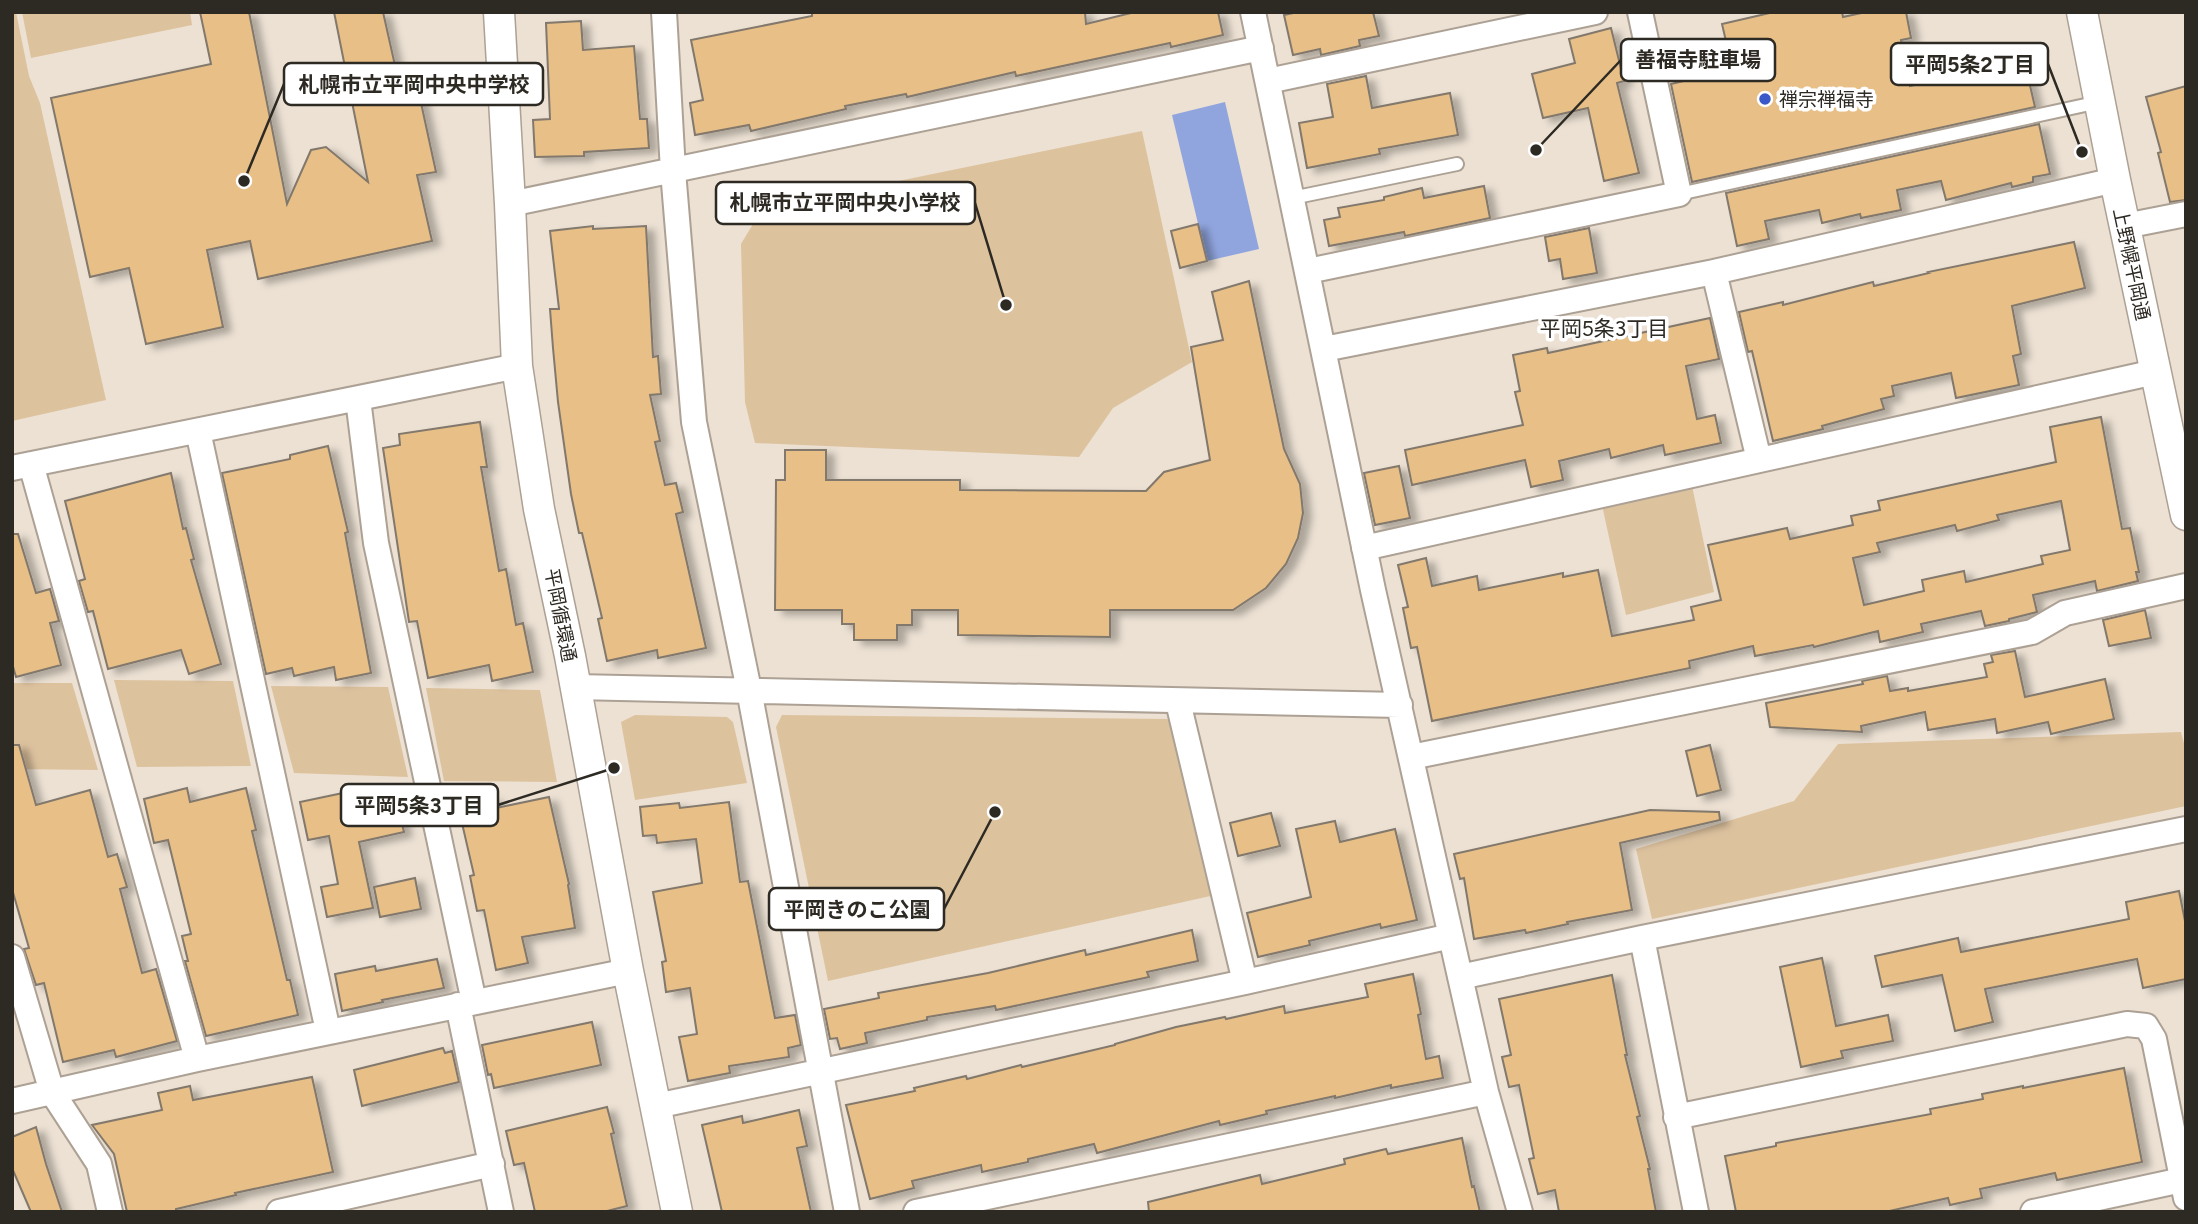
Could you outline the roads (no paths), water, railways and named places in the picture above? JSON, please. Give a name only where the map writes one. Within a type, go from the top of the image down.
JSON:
[{"type":"street","name":"平岡循環通","points":[[499,12],[516,366],[539,509],[677,1212]]},
{"type":"street","points":[[664,12],[673,171],[694,422],[749,690],[847,1212]]},
{"type":"street","points":[[1253,12],[1364,548],[1486,1092],[1520,1212]]},
{"type":"street","points":[[1268,81],[1595,12]]},
{"type":"street","points":[[1308,271],[1679,194],[1640,12]]},
{"type":"street","name":"上野幌平岡通","points":[[2082,12],[2124,226],[2186,515]]},
{"type":"street","points":[[510,204],[1261,48]]},
{"type":"street","points":[[1324,349],[1714,272],[2115,180]]},
{"type":"street","points":[[2124,226],[2186,214]]},
{"type":"street","points":[[1714,272],[1759,460]]},
{"type":"street","points":[[197,1059],[22,466],[516,366]]},
{"type":"street","points":[[1364,548],[2155,372]]},
{"type":"street","points":[[358,399],[376,543],[466,1004],[501,1212]]},
{"type":"street","points":[[198,431],[328,1031]]},
{"type":"street","points":[[1411,757],[2032,632],[2065,613],[2186,586]]},
{"type":"street","points":[[575,687],[1400,705]]},
{"type":"street","points":[[1178,702],[1245,982]]},
{"type":"street","points":[[1460,977],[2186,829]]},
{"type":"street","points":[[656,1106],[1451,936]]},
{"type":"street","points":[[1642,938],[1696,1212]]},
{"type":"street","points":[[12,957],[52,1092],[99,1164],[110,1212]]},
{"type":"street","points":[[12,1101],[328,1031],[628,971]]},
{"type":"street","points":[[1676,1117],[2127,1024],[2146,1026],[2154,1039],[2184,1189],[2032,1212]]},
{"type":"street","points":[[916,1212],[1486,1092]]},
{"type":"street","points":[[279,1212],[492,1164]]},
{"type":"lane","points":[[1679,194],[2099,102]]},
{"type":"lane","points":[[1292,198],[1457,164]]},
{"type":"water","points":[[1225,102],[1259,249],[1207,261],[1172,115]]},
{"type":"place","name":"禅宗禅福寺","points":[[1765,99]]},
{"type":"place","name":"善福寺駐車場","points":[[1536,150]]},
{"type":"place","name":"平岡5条2丁目","points":[[2082,152]]},
{"type":"place","name":"札幌市立平岡中央中学校","points":[[244,181]]},
{"type":"place","name":"札幌市立平岡中央小学校","points":[[1006,305]]},
{"type":"place","name":"平岡5条3丁目","points":[[614,768]]},
{"type":"place","name":"平岡きのこ公園","points":[[995,812]]},
{"type":"district","name":"平岡5条3丁目","points":[[1604,329]]}]
